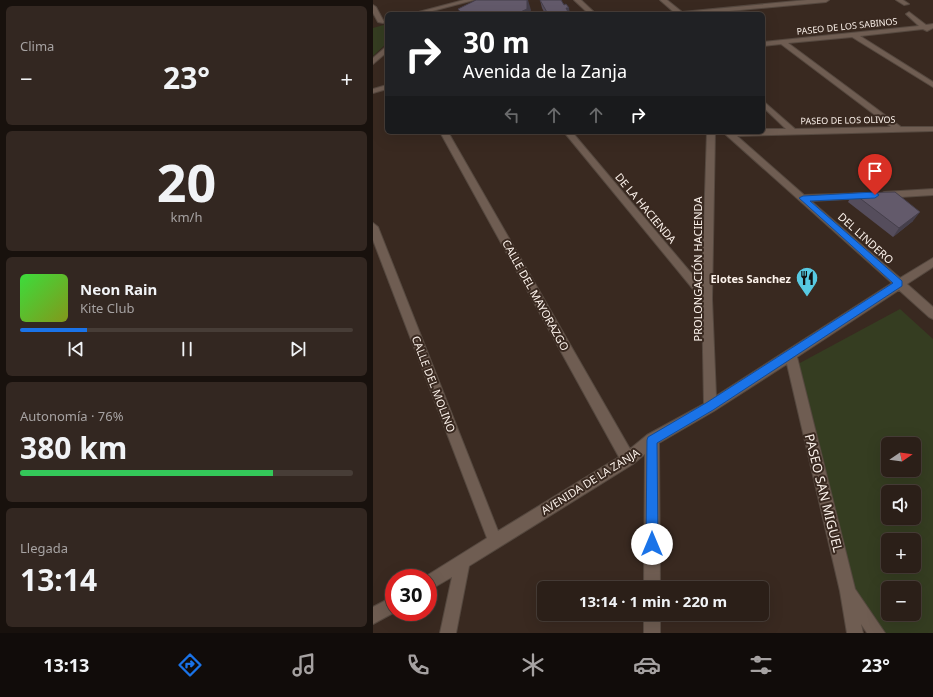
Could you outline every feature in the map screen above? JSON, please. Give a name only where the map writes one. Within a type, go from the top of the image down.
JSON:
[{"type":"street","points":[[424,12],[462,1],[471,0]]},
{"type":"street","points":[[577,0],[591,12]]},
{"type":"street","points":[[663,0],[678,12]]},
{"type":"street","points":[[748,0],[756,5]]},
{"type":"street","points":[[697,12],[756,5],[824,0]]},
{"type":"street","points":[[899,0],[906,4]]},
{"type":"street","points":[[373,7],[384,21],[373,24]]},
{"type":"street","points":[[909,14],[924,27],[933,32]]},
{"type":"street","name":"PASEO DE LOS SABINOS","points":[[765,44],[933,26]]},
{"type":"street","points":[[854,35],[933,85]]},
{"type":"street","points":[[782,42],[898,129]]},
{"type":"street","points":[[373,61],[385,50]]},
{"type":"street","points":[[373,91],[385,88]]},
{"type":"street","points":[[765,105],[793,131]]},
{"type":"street","name":"PASEO DE LOS OLIVOS","points":[[765,132],[933,129]]},
{"type":"street","name":"CALLE DEL MAYORAZGO","points":[[445,134],[628,459]]},
{"type":"street","name":"DE LA HACIENDA","points":[[570,134],[707,299]]},
{"type":"street","name":"PROLONGACIÓN HACIENDA","points":[[710,407],[707,299],[711,134]]},
{"type":"street","name":"DEL LINDERO","points":[[729,134],[933,314]]},
{"type":"street","points":[[803,198],[933,192]]},
{"type":"street","name":"CALLE DEL MOLINO","points":[[373,227],[495,541]]},
{"type":"street","name":"AVENIDA DE LA ZANJA","points":[[437,578],[628,459],[652,440],[710,407],[933,262]]},
{"type":"street","name":"PASEO SAN MIGUEL","points":[[790,354],[848,591],[855,633]]},
{"type":"street","points":[[652,440],[652,581]]},
{"type":"street","points":[[448,633],[462,563]]},
{"type":"street","points":[[848,591],[877,633]]},
{"type":"street","points":[[373,616],[385,609]]},
{"type":"street","points":[[651,633],[652,621]]},
{"type":"green space","points":[[385,25],[385,45],[373,56],[373,28]]},
{"type":"green space","points":[[900,309],[933,339],[933,633],[884,633],[850,584],[798,364]]},
{"type":"building","points":[[476,0],[527,0],[527,9],[520,12],[460,12],[458,9]]},
{"type":"building","points":[[540,0],[561,0],[564,5],[566,4],[569,8],[566,8],[568,12],[547,12]]},
{"type":"building","points":[[895,192],[920,212],[899,228],[853,193]]},
{"type":"place","name":"Elotes Sanchez","points":[[807,298]]},
{"type":"route","points":[[652,544],[652,440],[710,407],[899,283],[803,198],[875,195]]}]
